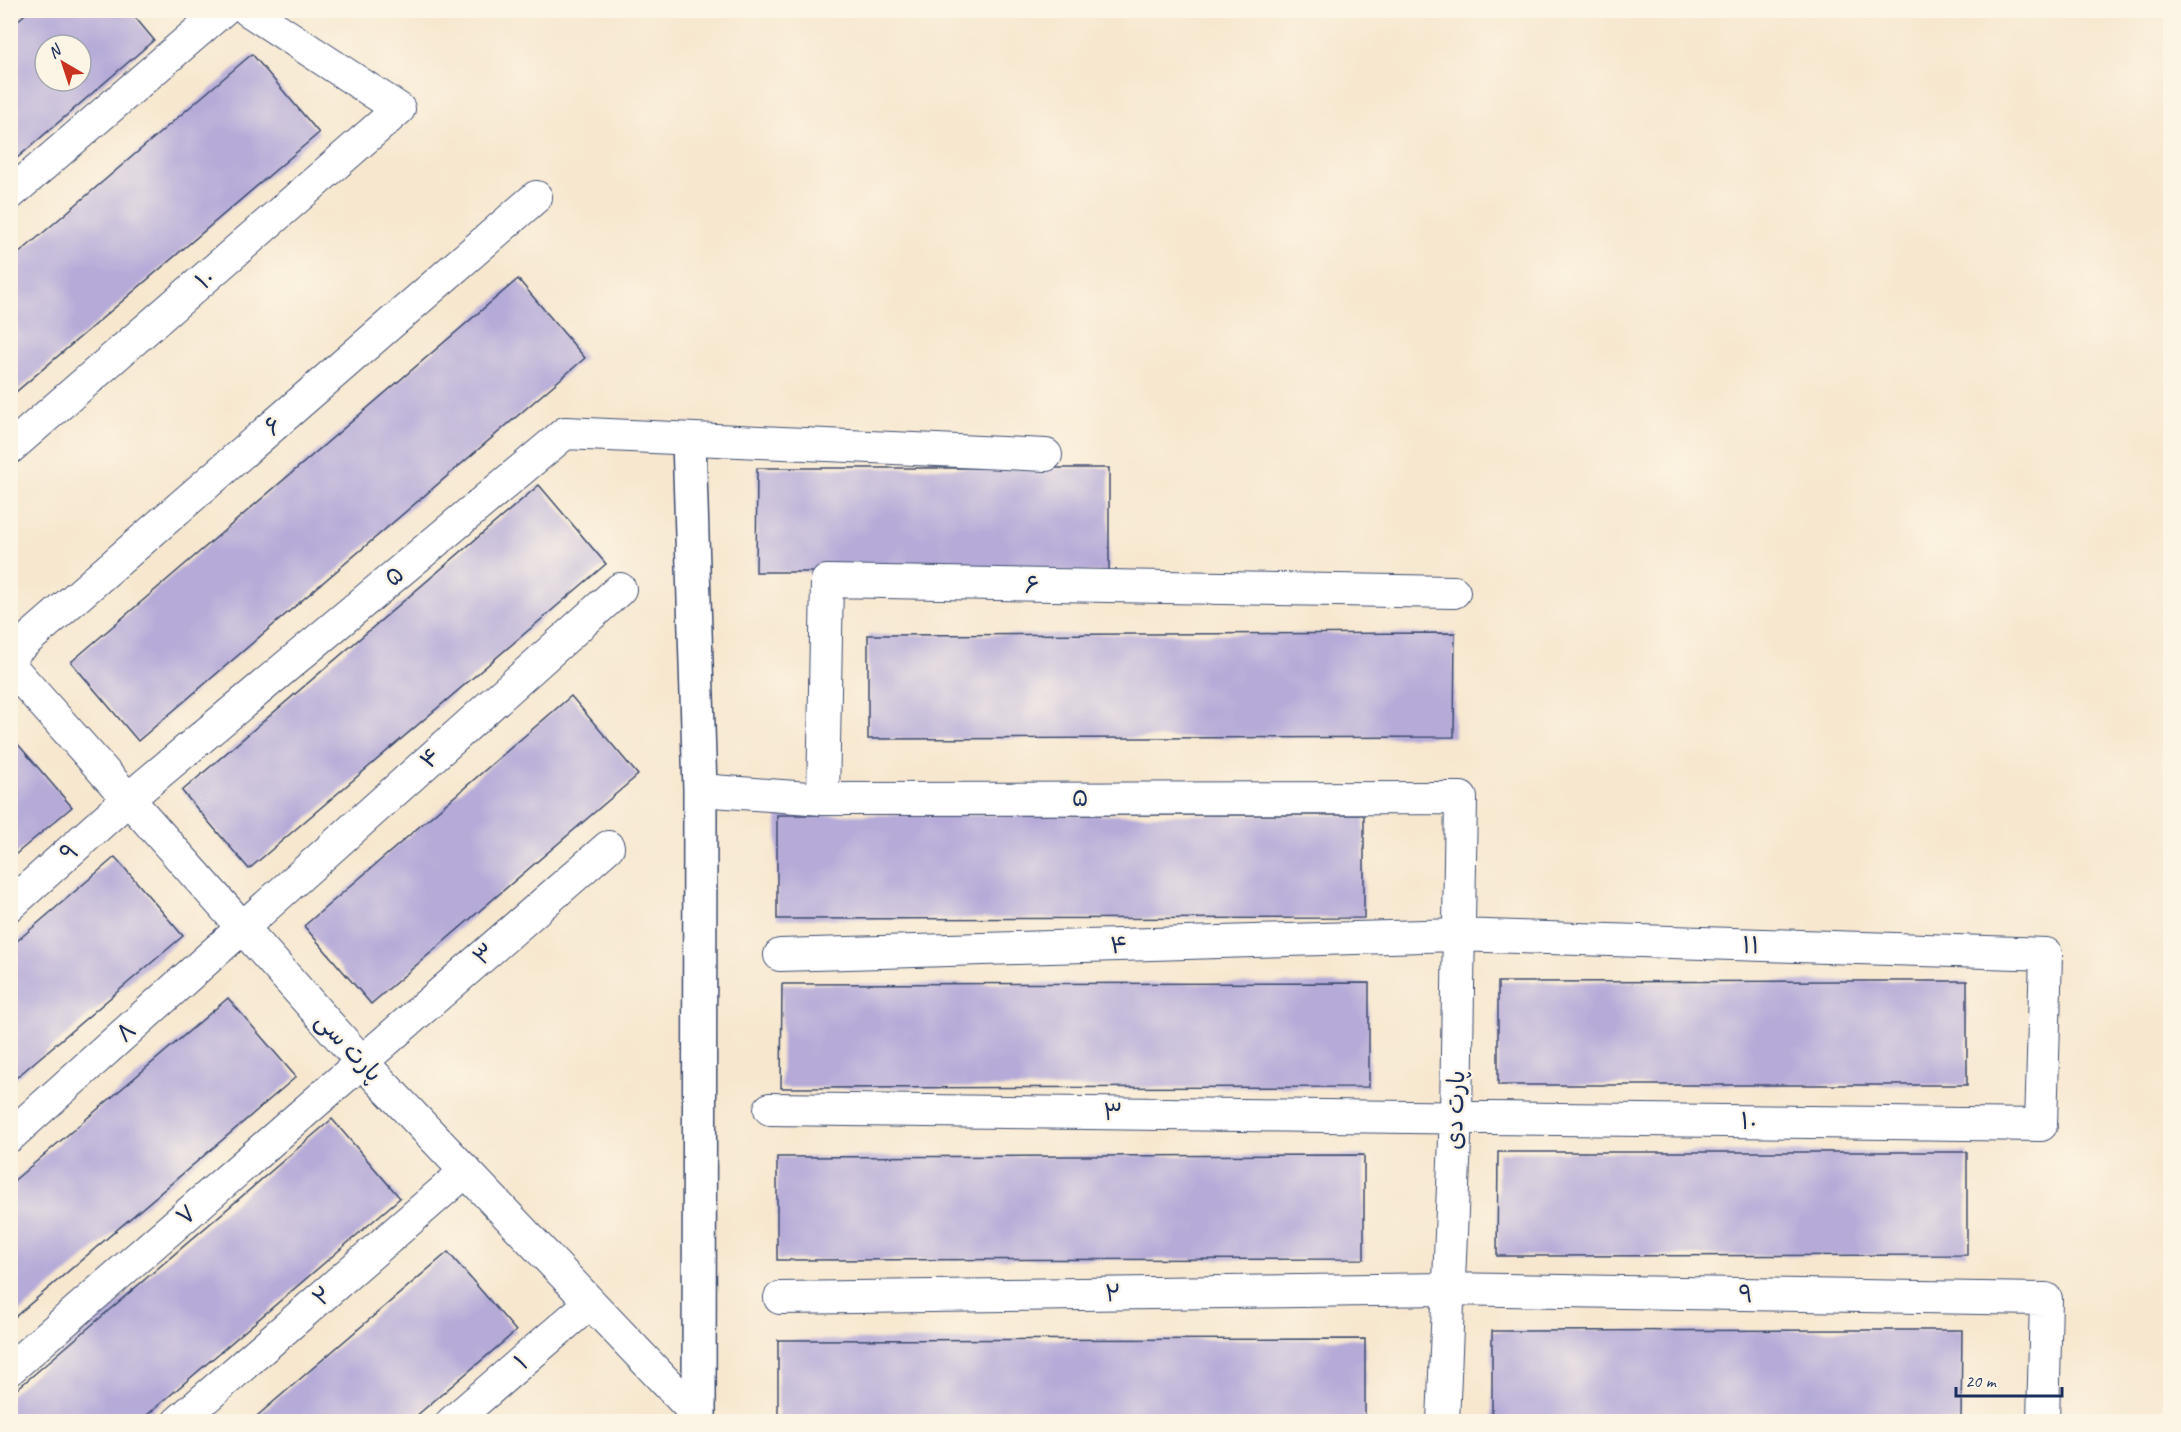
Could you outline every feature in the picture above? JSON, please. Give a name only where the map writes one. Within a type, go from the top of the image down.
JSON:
[{"type":"street","points":[[10,194],[223,10]]},
{"type":"street","name":"۱۰","points":[[10,448],[399,109],[248,10]]},
{"type":"street","name":"۶","points":[[10,655],[536,197]]},
{"type":"street","name":"۵","points":[[127,800],[565,433],[1046,454]]},
{"type":"street","points":[[689,440],[700,790],[699,1420]]},
{"type":"street","name":"۶","points":[[823,799],[827,581],[1454,592]]},
{"type":"street","name":"۴","points":[[241,927],[620,589]]},
{"type":"street","name":"پارت سی","points":[[10,666],[361,1061],[699,1420]]},
{"type":"street","name":"۵","points":[[700,790],[823,799],[1461,798]]},
{"type":"street","name":"پارت دی","points":[[1443,1422],[1456,1116],[1457,935],[1461,798]]},
{"type":"street","name":"۹","points":[[10,905],[127,800]]},
{"type":"street","name":"۳","points":[[361,1061],[608,847]]},
{"type":"street","name":"۸","points":[[10,1136],[241,927]]},
{"type":"street","name":"۴","points":[[780,955],[1457,935]]},
{"type":"street","name":"۱۱","points":[[1457,935],[2046,954],[2041,1125]]},
{"type":"street","name":"۷","points":[[10,1369],[361,1061]]},
{"type":"street","name":"۳","points":[[770,1109],[1456,1116]]},
{"type":"street","name":"۱۰","points":[[1456,1116],[2041,1125]]},
{"type":"street","name":"۲","points":[[178,1422],[466,1171]]},
{"type":"street","name":"۹","points":[[1447,1289],[2046,1299],[2043,1422]]},
{"type":"street","name":"۲","points":[[780,1298],[1447,1289]]},
{"type":"street","name":"۱","points":[[452,1422],[590,1303]]},
{"type":"building","points":[[30,10],[129,10],[154,40],[93,93],[93,33],[33,33],[33,93],[92,93],[10,164],[10,27]]},
{"type":"building","points":[[252,54],[319,133],[10,397],[10,261]]},
{"type":"building","points":[[518,279],[585,358],[138,741],[71,662]]},
{"type":"building","points":[[757,468],[1109,468],[1109,572],[756,572]]},
{"type":"building","points":[[539,485],[606,564],[249,869],[182,791]]},
{"type":"building","points":[[1455,633],[1454,737],[868,739],[868,635]]},
{"type":"building","points":[[571,696],[638,775],[371,1004],[304,926]]},
{"type":"building","points":[[10,735],[72,807],[10,859]]},
{"type":"building","points":[[777,815],[1364,815],[1364,918],[777,919]]},
{"type":"building","points":[[115,857],[183,936],[10,1083],[10,947]]},
{"type":"building","points":[[1967,981],[1967,1085],[1498,1085],[1498,982]]},
{"type":"building","points":[[1369,983],[1369,1087],[781,1088],[782,984]]},
{"type":"building","points":[[228,998],[296,1077],[10,1321],[10,1184]]},
{"type":"building","points":[[332,1119],[400,1198],[139,1422],[10,1422],[10,1395]]},
{"type":"building","points":[[1498,1152],[1967,1152],[1967,1255],[1497,1256]]},
{"type":"building","points":[[1364,1155],[1364,1259],[777,1260],[777,1157]]},
{"type":"building","points":[[448,1252],[516,1331],[409,1422],[250,1422]]},
{"type":"building","points":[[1962,1330],[1961,1422],[1492,1422],[1492,1331]]},
{"type":"building","points":[[1365,1339],[1365,1422],[778,1422],[778,1340]]}]
